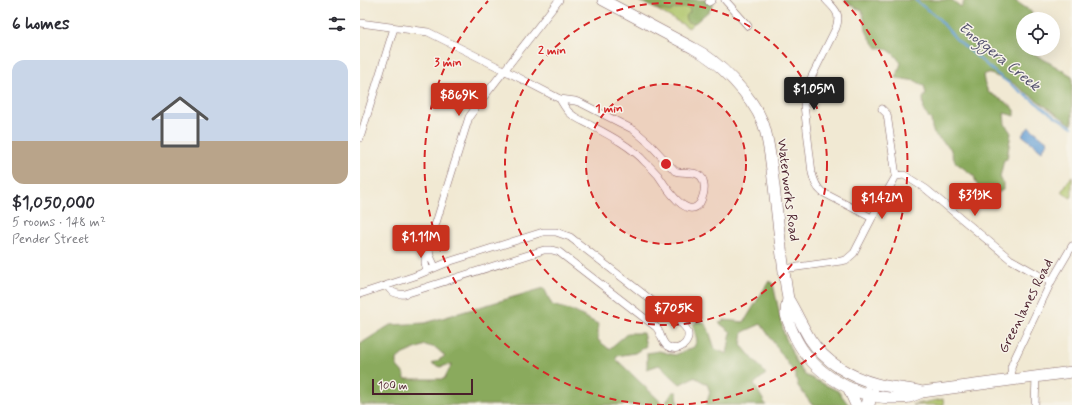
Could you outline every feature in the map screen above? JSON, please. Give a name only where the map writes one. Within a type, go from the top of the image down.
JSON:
[{"type":"main road","name":"Waterworks Road","points":[[603,0],[706,56],[726,73],[755,107],[763,123],[768,145],[788,298],[786,314],[793,333],[800,346],[821,370],[834,380],[869,400],[891,402],[922,392],[1072,372]]},
{"type":"main road","name":"Waterworks Road","points":[[788,298],[806,332],[821,352],[842,370],[873,383],[922,392]]},
{"type":"main road","points":[[848,387],[856,405]]},
{"type":"street","points":[[427,271],[424,260],[469,117],[559,0]]},
{"type":"street","points":[[725,0],[748,26]]},
{"type":"street","points":[[826,0],[834,8],[838,15],[838,22],[807,86],[804,100],[814,183],[822,192],[872,218]]},
{"type":"street","points":[[360,23],[428,32],[560,99],[579,102],[624,124],[646,140],[673,170],[700,175],[703,179],[704,188],[703,195],[698,205],[693,208],[684,206],[671,194],[643,159],[612,137],[572,115],[568,112],[560,99]]},
{"type":"street","points":[[360,138],[394,28]]},
{"type":"street","points":[[784,269],[846,260],[856,249],[896,176],[886,114],[882,109]]},
{"type":"street","points":[[896,176],[904,175],[926,189],[1010,259],[1051,282]]},
{"type":"street","points":[[360,294],[470,255],[543,232],[559,232],[570,237],[682,324],[687,330],[688,338],[685,344],[680,347],[668,347],[657,328],[559,252],[552,250],[544,250],[404,294],[392,292],[387,285]]},
{"type":"street","name":"Greenlanes Road","points":[[1012,380],[1012,362],[1051,282],[1072,246]]},
{"type":"street","points":[[429,247],[429,253],[436,267]]},
{"type":"street","points":[[1035,405],[1036,377]]},
{"type":"street","points":[[869,400],[873,383]]},
{"type":"green space","points":[[637,0],[713,0],[714,2],[711,9],[695,23],[687,22],[685,17],[690,12],[689,7],[674,9],[670,12],[654,8]]},
{"type":"green space","points":[[640,0],[696,0],[705,11],[689,28]]},
{"type":"green space","points":[[844,0],[952,0],[961,7],[965,0],[1014,0],[1032,12],[1016,12],[1016,56],[1038,56],[1072,76],[1072,125],[1011,82],[988,73],[983,75],[988,92],[1007,103],[1015,110],[1015,116],[1004,113],[1005,124],[1011,133],[1007,159],[1004,160],[1000,177],[1003,183],[1003,190],[984,200],[974,176],[955,162],[950,148],[934,134],[931,120],[924,112],[923,98],[926,94],[924,86],[916,81],[896,78],[901,63],[894,54],[885,48],[877,48],[867,33],[862,10]]},
{"type":"green space","points":[[1072,176],[1072,196],[1071,198],[1061,192]]},
{"type":"green space","points":[[769,281],[773,284],[784,334],[796,362],[805,375],[838,391],[849,405],[812,405],[798,386],[795,374],[761,324],[743,332],[741,345],[766,374],[754,384],[766,405],[706,405],[710,392],[707,384],[694,377],[680,384],[659,365],[647,369],[647,353],[659,351],[675,355],[694,347],[697,340],[693,325],[698,321],[704,323],[708,328],[715,349],[727,354],[731,332],[719,323],[724,320],[744,322]]},
{"type":"green space","points":[[544,288],[552,305],[573,311],[598,324],[598,340],[609,349],[628,333],[643,333],[646,346],[635,353],[617,356],[616,359],[664,405],[360,404],[360,344],[390,325],[425,323]],"holes":[[[425,345],[436,348],[445,356],[432,364],[440,367],[452,364],[444,379],[405,379],[404,374],[397,366],[397,359],[403,354]]]},
{"type":"green space","points":[[673,392],[677,392],[678,405],[664,405]]},
{"type":"green space","points":[[943,399],[944,405],[912,405]]},
{"type":"water","points":[[1029,127],[1048,142],[1042,151],[1022,135]]},
{"type":"waterway","name":"Enoggera Creek","points":[[915,0],[938,18],[956,39],[1002,78],[1072,127]]}]
